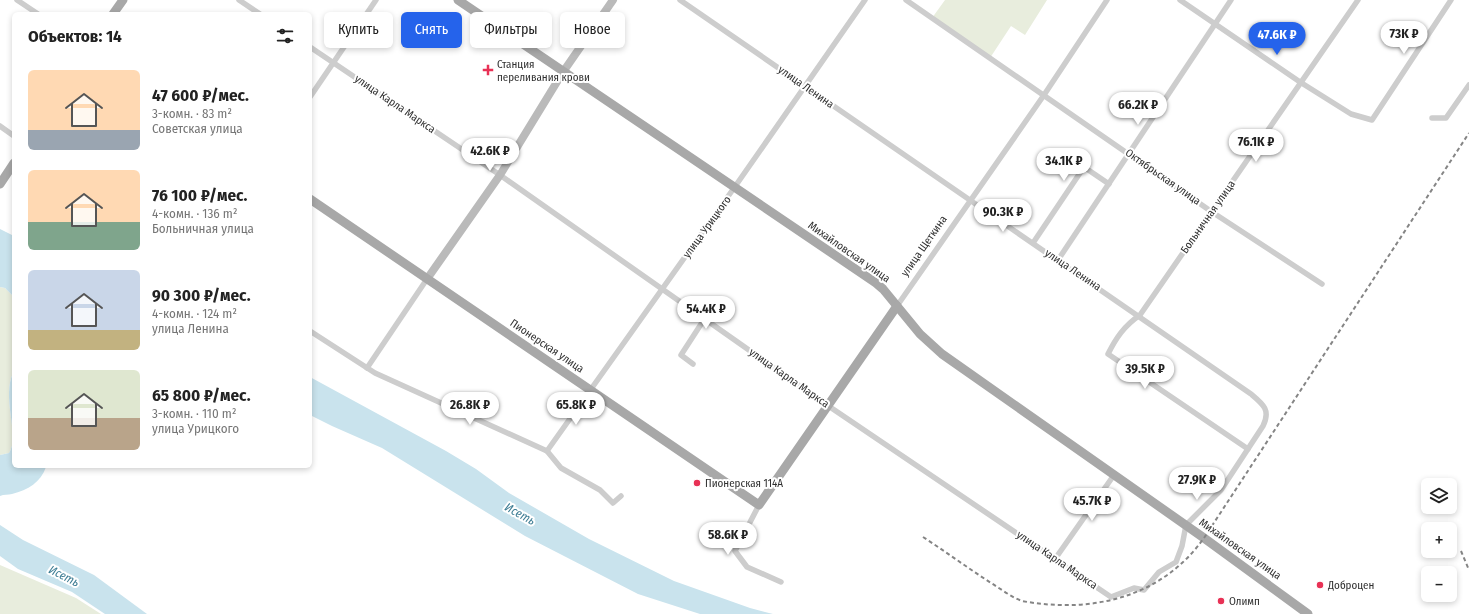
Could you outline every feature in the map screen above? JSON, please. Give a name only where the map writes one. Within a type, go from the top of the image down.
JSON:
[{"type":"main road","points":[[114,12],[123,0]]},
{"type":"main road","name":"Михайловская улица","points":[[458,0],[876,283],[930,345],[1186,525],[1308,614]]},
{"type":"main road","points":[[427,279],[500,175],[563,72],[613,0]]},
{"type":"main road","points":[[0,184],[12,166]]},
{"type":"main road","name":"Пионерская улица","points":[[312,200],[759,505]]},
{"type":"main road","name":"улица Щеткина","points":[[759,505],[897,306]]},
{"type":"street","points":[[17,0],[35,12]]},
{"type":"street","points":[[239,0],[257,12]]},
{"type":"street","points":[[312,94],[376,0]]},
{"type":"street","name":"улица Ленина","points":[[680,0],[971,201],[1140,315],[1251,394],[1263,405],[1267,412],[1267,418],[1248,449],[1221,490],[1186,525]]},
{"type":"street","name":"улица Урицкого","points":[[547,451],[806,86],[865,0]]},
{"type":"street","name":"Октябрьская улица","points":[[906,0],[1212,212],[1322,284]]},
{"type":"street","name":"улица Щеткина","points":[[897,306],[1044,95],[1107,0]]},
{"type":"street","points":[[1180,0],[1300,82],[1351,114],[1372,120],[1451,0]]},
{"type":"street","points":[[1058,260],[1130,154],[1231,0]]},
{"type":"street","name":"Больничная улица","points":[[1248,449],[1108,354],[1116,338],[1127,324],[1140,315],[1358,0]]},
{"type":"street","name":"улица Карла Маркса","points":[[312,48],[500,175],[827,405],[1111,598],[1134,588],[1144,590],[1159,572],[1176,562],[1182,546],[1186,525]]},
{"type":"street","points":[[1432,118],[1446,118],[1469,85]]},
{"type":"street","points":[[0,126],[12,135]]},
{"type":"street","points":[[1033,243],[1084,167],[1109,184]]},
{"type":"street","points":[[367,368],[427,279]]},
{"type":"street","points":[[693,364],[681,355],[705,318]]},
{"type":"street","points":[[312,333],[367,368],[547,451],[561,468],[600,490],[613,503],[621,496]]},
{"type":"street","points":[[1055,559],[1114,475]]},
{"type":"street","points":[[759,505],[735,551],[747,567],[781,582]]},
{"type":"green space","points":[[945,0],[1047,0],[1025,35],[1011,26],[990,58],[932,18]]},
{"type":"green space","points":[[0,287],[5,288],[12,295],[12,376],[10,381],[9,404],[12,426],[12,446],[9,453],[0,455]]},
{"type":"green space","points":[[0,565],[76,598],[101,614],[0,614]]},
{"type":"water","points":[[0,229],[12,235],[12,295],[5,288],[0,287]]},
{"type":"water","points":[[12,376],[12,426],[9,404],[10,381]]},
{"type":"water","name":"Исеть","points":[[312,378],[446,451],[476,469],[509,493],[589,539],[674,581],[750,608],[773,614],[700,614],[638,594],[525,536],[382,448],[312,416]]},
{"type":"water","points":[[12,446],[12,468],[46,468],[41,477],[33,485],[12,494],[0,496],[0,455],[9,453]]},
{"type":"water","name":"Исеть","points":[[0,525],[23,540],[94,575],[147,614],[105,614],[72,592],[18,569],[0,556]]},
{"type":"railway","points":[[923,537],[991,583],[1022,601],[1074,605],[1100,602],[1124,596],[1147,587],[1168,575],[1187,558],[1204,538],[1469,133]]},
{"type":"railway","points":[[1461,551],[1469,570]]},
{"type":"place","name":"Станция переливания крови","points":[[488,70]]},
{"type":"place","name":"Пионерская 114А","points":[[697,483]]},
{"type":"place","name":"Доброцен","points":[[1320,585]]},
{"type":"place","name":"Олимп","points":[[1221,601]]}]
